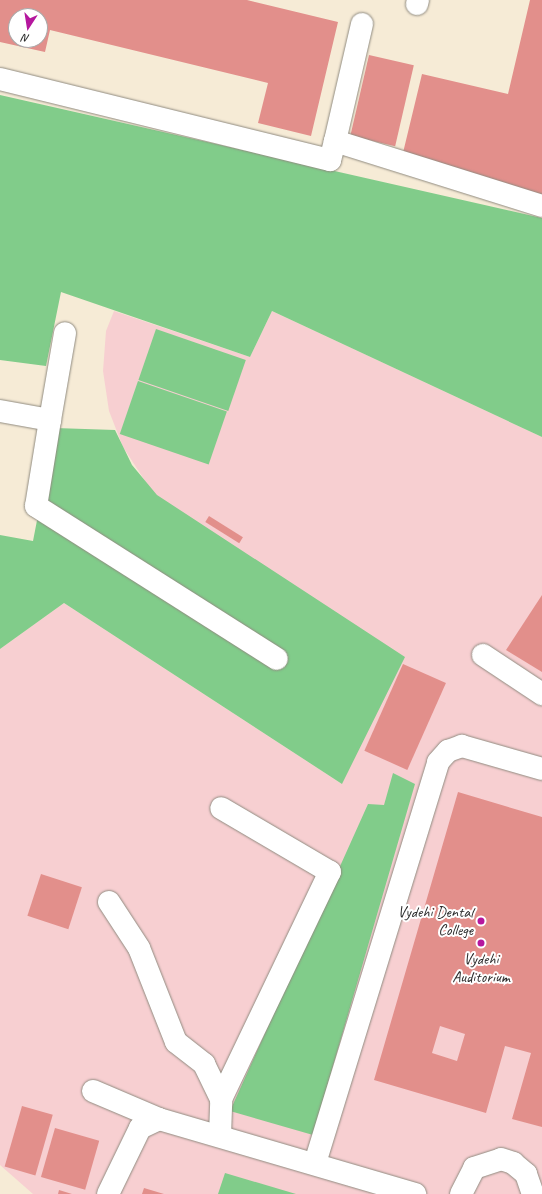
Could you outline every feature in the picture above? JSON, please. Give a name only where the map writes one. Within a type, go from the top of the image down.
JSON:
[{"type":"street","points":[[0,79],[330,160],[362,24]]},
{"type":"street","points":[[334,141],[542,206]]},
{"type":"street","points":[[65,333],[36,506],[277,659]]},
{"type":"street","points":[[0,411],[50,420]]},
{"type":"street","points":[[483,654],[542,694]]},
{"type":"street","points":[[315,1163],[438,762],[448,751],[462,746],[542,769]]},
{"type":"street","points":[[220,1136],[221,1099],[330,872],[221,808]]},
{"type":"street","points":[[109,902],[139,948],[176,1042],[204,1064],[221,1099]]},
{"type":"street","points":[[93,1091],[158,1119],[315,1163],[415,1194]]},
{"type":"street","points":[[108,1194],[140,1128],[158,1119]]},
{"type":"street","points":[[461,1194],[474,1168],[501,1159],[513,1163],[526,1174],[533,1194]]},
{"type":"shaded area","points":[[114,311],[250,357],[272,311],[542,437],[542,1194],[33,1194],[0,1165],[0,649],[64,603],[342,784],[123,447],[109,411],[103,371],[106,331]]},
{"type":"green space","points":[[0,95],[542,218],[542,437],[272,311],[250,357],[61,292],[46,366],[0,360]]},
{"type":"green space","points":[[156,329],[246,360],[228,411],[138,380]]},
{"type":"green space","points":[[138,381],[227,412],[209,465],[120,434]]},
{"type":"green space","points":[[55,428],[115,430],[132,465],[157,495],[405,657],[342,784],[64,603],[0,649],[0,535],[33,541]]},
{"type":"green space","points":[[393,773],[415,784],[313,1135],[230,1111],[368,804],[384,805]]},
{"type":"green space","points":[[225,1173],[296,1194],[218,1194]]},
{"type":"building","points":[[0,0],[247,0],[338,22],[311,136],[258,123],[268,83],[50,30],[48,39],[48,8],[8,8],[8,44],[0,42]]},
{"type":"building","points":[[530,0],[542,0],[542,195],[401,161],[422,74],[508,94]]},
{"type":"building","points":[[27,48],[46,48],[45,52]]},
{"type":"building","points":[[369,55],[414,65],[395,146],[350,136]]},
{"type":"building","points":[[209,516],[243,537],[239,543],[205,522]]},
{"type":"building","points":[[542,595],[542,672],[506,650]]},
{"type":"building","points":[[403,664],[446,683],[407,770],[364,751]]},
{"type":"building","name":"Vydehi Dental College","points":[[458,792],[542,817],[542,1127],[512,1119],[531,1053],[505,1046],[486,1113],[374,1080]],"holes":[[[440,1026],[465,1034],[457,1061],[432,1053]]]},
{"type":"building","points":[[41,874],[82,887],[68,929],[27,916]]},
{"type":"building","points":[[22,1106],[53,1115],[35,1175],[5,1167]]},
{"type":"building","points":[[55,1128],[99,1141],[85,1190],[41,1177]]},
{"type":"building","points":[[144,1188],[164,1194],[142,1194]]},
{"type":"building","points":[[59,1190],[72,1194],[58,1194]]},
{"type":"place","name":"Vydehi Dental College","points":[[481,921]]},
{"type":"place","name":"Vydehi Auditorium","points":[[481,943]]}]
